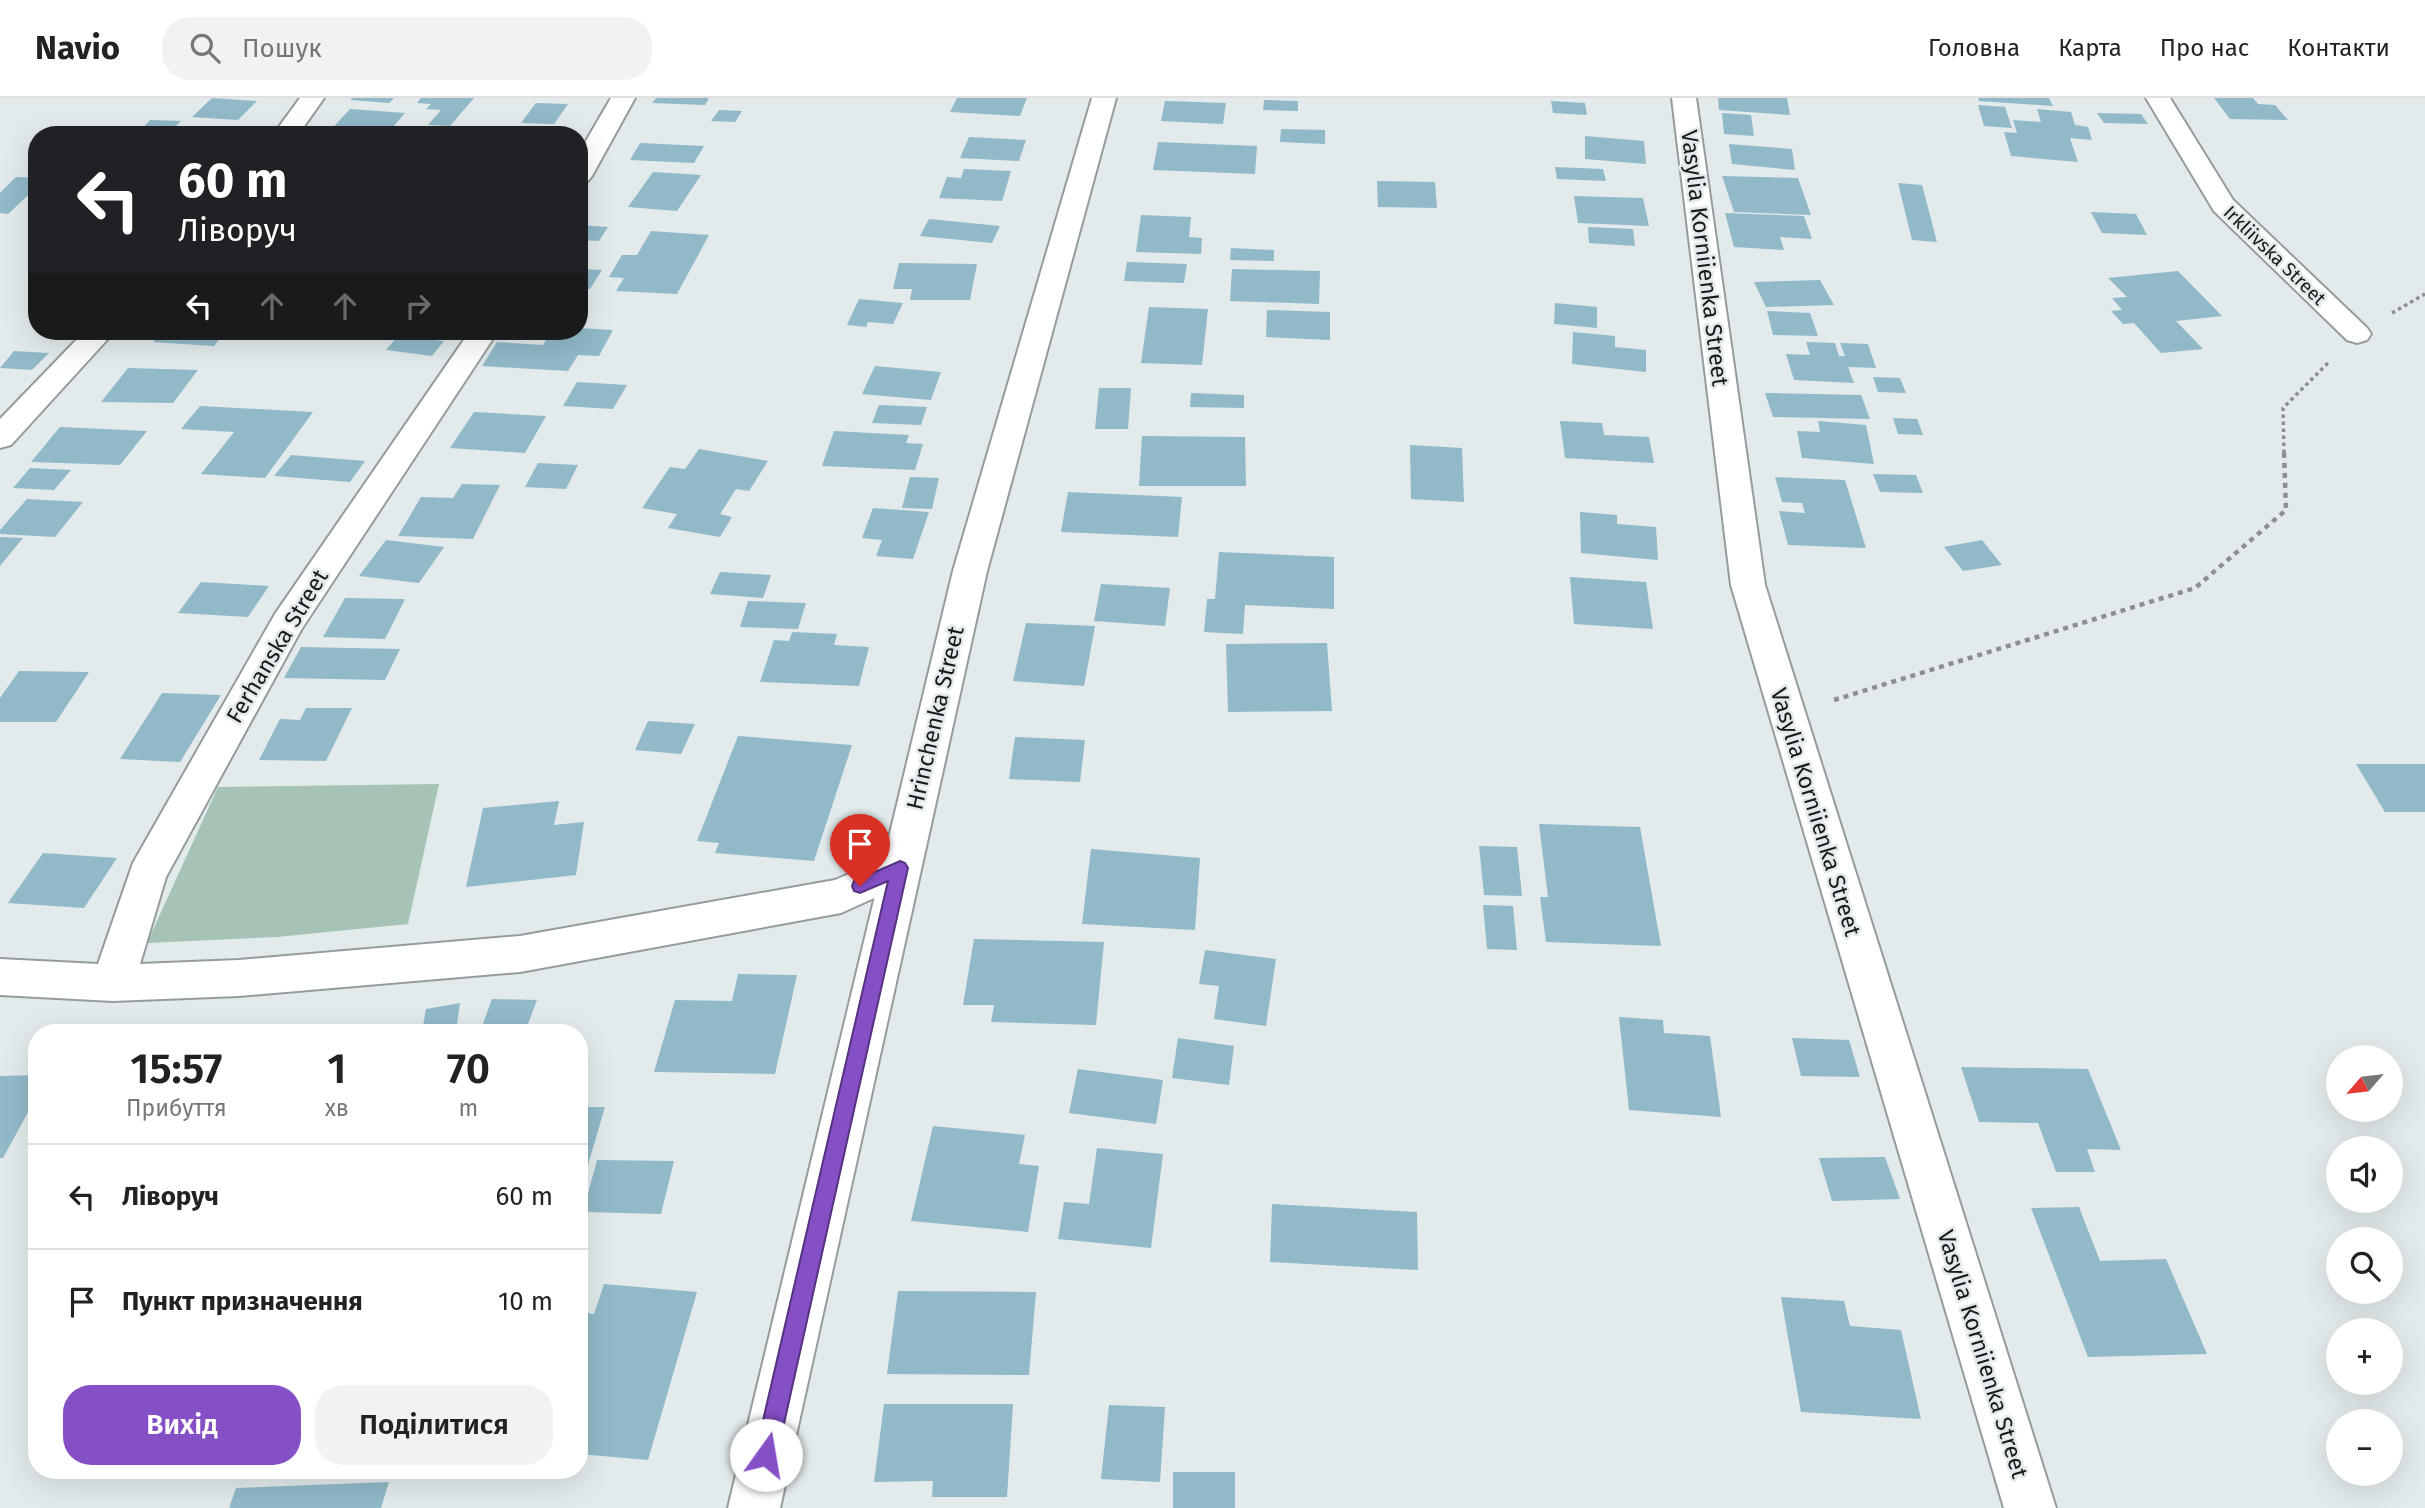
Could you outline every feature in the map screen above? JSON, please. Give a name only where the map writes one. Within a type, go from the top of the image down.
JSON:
[{"type":"street","points":[[292,126],[312,98]]},
{"type":"street","points":[[588,160],[623,98]]},
{"type":"street","name":"Hrinchenka Street","points":[[754,1508],[970,572],[1104,98]]},
{"type":"street","name":"Vasylia Korniienka Street","points":[[1684,98],[1748,585],[2030,1508]]},
{"type":"street","name":"Irkliivska Street","points":[[2158,98],[2222,205],[2357,334]]},
{"type":"street","points":[[0,438],[93,340]]},
{"type":"street","name":"Ferhanska Street","points":[[113,983],[147,875],[287,623],[478,340]]},
{"type":"street","points":[[0,977],[113,983],[239,978],[520,954],[841,896],[900,868]]},
{"type":"path","points":[[1786,715],[2195,588],[2286,510],[2283,408],[2357,334],[2425,294]]},
{"type":"green space","points":[[439,784],[408,924],[277,937],[147,943],[218,787]]},
{"type":"building","points":[[212,98],[257,101],[238,120],[192,117]]},
{"type":"building","points":[[394,98],[389,103],[350,100]]},
{"type":"building","points":[[421,98],[474,98],[450,126],[428,125],[441,110],[426,109],[431,104],[417,103]]},
{"type":"building","points":[[656,98],[709,98],[705,105],[652,103]]},
{"type":"building","points":[[957,98],[1027,98],[1020,116],[950,112]]},
{"type":"building","points":[[1718,98],[1787,98],[1790,115],[1719,110]]},
{"type":"building","points":[[1978,98],[2049,98],[2053,106],[1979,101]]},
{"type":"building","points":[[2214,98],[2253,98],[2258,104],[2275,105],[2288,120],[2230,119]]},
{"type":"building","points":[[1264,100],[1298,101],[1298,111],[1263,110]]},
{"type":"building","points":[[1165,101],[1226,103],[1223,124],[1161,121]]},
{"type":"building","points":[[1551,101],[1585,103],[1587,115],[1553,113]]},
{"type":"building","points":[[536,103],[568,104],[554,124],[521,123]]},
{"type":"building","points":[[1978,105],[2005,107],[2012,128],[1984,126]]},
{"type":"building","points":[[350,109],[405,113],[394,126],[334,126]]},
{"type":"building","points":[[2037,109],[2071,112],[2075,125],[2088,127],[2092,140],[2070,138],[2078,162],[2011,156],[2004,132],[2017,133],[2013,120],[2041,122]]},
{"type":"building","points":[[719,110],[742,111],[735,122],[711,121]]},
{"type":"building","points":[[1722,113],[1751,115],[1754,136],[1724,134]]},
{"type":"building","points":[[2097,113],[2141,114],[2148,124],[2104,123]]},
{"type":"building","points":[[150,120],[181,121],[176,126],[144,126]]},
{"type":"building","points":[[1281,129],[1325,130],[1325,144],[1280,142]]},
{"type":"building","points":[[1585,136],[1644,141],[1646,164],[1585,159]]},
{"type":"building","points":[[969,137],[1026,140],[1019,161],[960,158]]},
{"type":"building","points":[[1158,142],[1257,146],[1255,174],[1153,170]]},
{"type":"building","points":[[640,143],[704,146],[694,163],[630,160]]},
{"type":"building","points":[[1729,144],[1792,149],[1795,170],[1732,164]]},
{"type":"building","points":[[1555,167],[1603,169],[1606,181],[1557,179]]},
{"type":"building","points":[[964,169],[1011,171],[1002,201],[939,198],[947,177],[961,178]]},
{"type":"building","points":[[653,172],[701,175],[677,211],[628,207]]},
{"type":"building","points":[[1722,176],[1798,178],[1811,215],[1734,212]]},
{"type":"building","points":[[16,177],[28,178],[28,195],[8,214],[0,213],[0,193]]},
{"type":"building","points":[[1377,181],[1435,182],[1437,208],[1378,207]]},
{"type":"building","points":[[1898,183],[1922,185],[1937,242],[1912,240]]},
{"type":"building","points":[[1574,196],[1643,198],[1649,226],[1578,223]]},
{"type":"building","points":[[2091,212],[2136,214],[2147,235],[2102,233]]},
{"type":"building","points":[[1725,213],[1804,216],[1812,239],[1780,237],[1784,250],[1734,247]]},
{"type":"building","points":[[1141,215],[1191,217],[1189,237],[1202,238],[1201,254],[1136,252]]},
{"type":"building","points":[[929,219],[1000,226],[992,243],[920,236]]},
{"type":"building","points":[[588,226],[608,227],[599,241],[588,240]]},
{"type":"building","points":[[1588,227],[1633,229],[1635,246],[1589,243]]},
{"type":"building","points":[[651,231],[709,235],[677,294],[616,291],[624,278],[609,277],[622,255],[637,255]]},
{"type":"building","points":[[1231,248],[1274,250],[1274,261],[1230,260]]},
{"type":"building","points":[[1127,262],[1187,264],[1184,283],[1124,281]]},
{"type":"building","points":[[899,263],[977,264],[970,300],[910,300],[912,289],[893,289]]},
{"type":"building","points":[[588,269],[602,270],[590,289]]},
{"type":"building","points":[[1232,269],[1320,271],[1319,304],[1230,301]]},
{"type":"building","points":[[2178,271],[2222,316],[2176,321],[2203,349],[2161,353],[2134,323],[2123,324],[2111,311],[2122,310],[2112,298],[2127,297],[2108,278]]},
{"type":"building","points":[[1820,280],[1834,305],[1766,307],[1754,282]]},
{"type":"building","points":[[859,299],[903,303],[893,324],[868,322],[866,327],[847,325]]},
{"type":"building","points":[[1555,303],[1597,307],[1597,328],[1554,324]]},
{"type":"building","points":[[1149,307],[1208,309],[1202,365],[1141,363]]},
{"type":"building","points":[[1267,310],[1330,312],[1330,340],[1266,337]]},
{"type":"building","points":[[1767,311],[1810,313],[1818,336],[1773,335]]},
{"type":"building","points":[[588,329],[613,330],[599,356],[578,355],[568,371],[482,366],[497,342],[543,345],[546,340],[588,340]]},
{"type":"building","points":[[1573,332],[1615,336],[1615,347],[1646,350],[1646,372],[1572,364]]},
{"type":"building","points":[[155,340],[219,340],[214,346],[153,342]]},
{"type":"building","points":[[395,340],[444,341],[432,356],[386,350]]},
{"type":"building","points":[[1806,342],[1835,343],[1839,356],[1845,356],[1840,343],[1868,344],[1876,368],[1848,367],[1854,383],[1794,380],[1786,354],[1810,355]]},
{"type":"building","points":[[14,351],[49,353],[32,370],[0,368]]},
{"type":"building","points":[[875,366],[941,372],[931,400],[862,394]]},
{"type":"building","points":[[128,368],[198,370],[173,403],[101,402]]},
{"type":"building","points":[[1873,377],[1900,378],[1906,393],[1878,392]]},
{"type":"building","points":[[577,382],[627,385],[613,409],[563,406]]},
{"type":"building","points":[[1099,388],[1131,388],[1128,429],[1095,429]]},
{"type":"building","points":[[1191,393],[1244,395],[1244,408],[1190,407]]},
{"type":"building","points":[[1765,393],[1861,395],[1870,419],[1773,417]]},
{"type":"building","points":[[879,405],[927,407],[921,425],[872,423]]},
{"type":"building","points":[[200,406],[313,412],[265,478],[201,474],[234,432],[181,429]]},
{"type":"building","points":[[474,412],[546,416],[525,453],[450,448]]},
{"type":"building","points":[[1893,418],[1917,419],[1923,435],[1898,434]]},
{"type":"building","points":[[1560,421],[1602,423],[1604,435],[1649,437],[1654,463],[1565,458]]},
{"type":"building","points":[[1818,421],[1866,425],[1874,464],[1802,458],[1797,431],[1820,432]]},
{"type":"building","points":[[60,427],[147,431],[120,465],[31,462]]},
{"type":"building","points":[[834,431],[909,435],[906,443],[923,444],[915,470],[822,466]]},
{"type":"building","points":[[1142,436],[1245,437],[1246,486],[1139,486]]},
{"type":"building","points":[[1410,445],[1462,448],[1464,502],[1411,499]]},
{"type":"building","points":[[699,449],[768,461],[749,491],[736,489],[720,514],[732,517],[720,537],[668,528],[677,514],[642,508],[670,467],[685,469]]},
{"type":"building","points":[[291,455],[365,461],[350,482],[274,476]]},
{"type":"building","points":[[538,463],[578,465],[566,489],[525,487]]},
{"type":"building","points":[[30,468],[71,470],[54,490],[13,488]]},
{"type":"building","points":[[1873,474],[1916,475],[1923,493],[1880,492]]},
{"type":"building","points":[[910,477],[939,478],[932,509],[902,508]]},
{"type":"building","points":[[1775,477],[1845,480],[1866,548],[1788,545],[1779,511],[1805,513],[1802,503],[1782,502]]},
{"type":"building","points":[[462,484],[500,485],[473,539],[398,536],[421,497],[453,498]]},
{"type":"building","points":[[1068,492],[1182,497],[1178,537],[1061,532]]},
{"type":"building","points":[[27,499],[83,502],[55,537],[0,534],[0,530]]},
{"type":"building","points":[[873,508],[929,512],[913,559],[876,556],[882,540],[862,538]]},
{"type":"building","points":[[1580,512],[1617,515],[1617,524],[1656,527],[1658,560],[1581,553]]},
{"type":"building","points":[[0,537],[23,538],[0,566]]},
{"type":"building","points":[[386,540],[444,547],[419,583],[359,576]]},
{"type":"building","points":[[1982,540],[2002,565],[1963,571],[1944,547]]},
{"type":"building","points":[[1219,552],[1334,557],[1334,609],[1245,605],[1243,634],[1204,632],[1207,599],[1215,599]]},
{"type":"building","points":[[720,572],[771,575],[763,598],[710,594]]},
{"type":"building","points":[[1570,577],[1646,582],[1653,629],[1574,624]]},
{"type":"building","points":[[201,582],[269,586],[248,617],[178,613]]},
{"type":"building","points":[[1101,584],[1170,588],[1165,626],[1094,621]]},
{"type":"building","points":[[345,598],[405,599],[385,639],[323,637]]},
{"type":"building","points":[[748,601],[806,603],[798,629],[740,627]]},
{"type":"building","points":[[1026,623],[1095,626],[1084,686],[1013,681]]},
{"type":"building","points":[[792,632],[837,634],[834,645],[869,647],[859,686],[760,682],[774,640],[789,641]]},
{"type":"building","points":[[1327,643],[1332,711],[1228,712],[1226,644]]},
{"type":"building","points":[[301,647],[400,649],[385,680],[284,678]]},
{"type":"building","points":[[19,671],[89,672],[56,722],[0,722],[0,698]]},
{"type":"building","points":[[162,693],[221,695],[180,762],[120,759]]},
{"type":"building","points":[[306,708],[352,708],[326,761],[259,760],[280,719],[300,720]]},
{"type":"building","points":[[648,721],[695,724],[681,754],[635,750]]},
{"type":"building","points":[[738,736],[852,745],[814,861],[715,853],[719,843],[697,841]]},
{"type":"building","points":[[1015,737],[1085,740],[1080,782],[1009,779]]},
{"type":"building","points":[[2356,764],[2425,764],[2425,812],[2385,812]]},
{"type":"building","points":[[559,801],[554,825],[584,822],[576,875],[466,887],[483,808]]},
{"type":"building","points":[[1539,824],[1640,827],[1661,946],[1546,942],[1540,897],[1548,897]]},
{"type":"building","points":[[1479,846],[1517,847],[1522,896],[1484,895]]},
{"type":"building","points":[[1091,849],[1200,858],[1195,930],[1082,924]]},
{"type":"building","points":[[43,853],[117,858],[84,908],[8,903]]},
{"type":"building","points":[[1483,905],[1513,906],[1517,950],[1487,949]]},
{"type":"building","points":[[974,939],[1104,942],[1096,1025],[991,1022],[994,1005],[963,1005]]},
{"type":"building","points":[[1205,950],[1276,959],[1266,1026],[1214,1019],[1219,986],[1199,984]]},
{"type":"building","points":[[738,974],[797,975],[775,1074],[654,1072],[675,1000],[732,1001]]},
{"type":"building","points":[[492,999],[537,1000],[528,1024],[483,1024]]},
{"type":"building","points":[[460,1003],[457,1024],[423,1024],[426,1009]]},
{"type":"building","points":[[1619,1017],[1663,1020],[1664,1033],[1710,1036],[1721,1117],[1629,1110]]},
{"type":"building","points":[[1178,1038],[1234,1046],[1229,1085],[1172,1078]]},
{"type":"building","points":[[1792,1038],[1849,1040],[1860,1077],[1801,1076]]},
{"type":"building","points":[[1961,1067],[2088,1069],[2121,1150],[2087,1149],[2095,1172],[2056,1172],[2038,1123],[1979,1122]]},
{"type":"building","points":[[1078,1069],[1163,1080],[1156,1124],[1069,1113]]},
{"type":"building","points":[[28,1075],[28,1112],[3,1158],[0,1158],[0,1076]]},
{"type":"building","points":[[588,1107],[605,1107],[588,1165]]},
{"type":"building","points":[[933,1126],[1025,1135],[1019,1164],[1039,1166],[1028,1232],[911,1221]]},
{"type":"building","points":[[1097,1148],[1163,1154],[1151,1248],[1058,1239],[1064,1202],[1089,1204]]},
{"type":"building","points":[[1885,1157],[1900,1199],[1832,1201],[1819,1158]]},
{"type":"building","points":[[597,1160],[674,1161],[661,1214],[588,1212],[588,1193]]},
{"type":"building","points":[[1272,1204],[1417,1212],[1418,1270],[1270,1262]]},
{"type":"building","points":[[2079,1207],[2100,1261],[2166,1259],[2207,1354],[2088,1357],[2031,1208]]},
{"type":"building","points":[[604,1284],[697,1292],[648,1460],[588,1455],[588,1313],[594,1314]]},
{"type":"building","points":[[898,1291],[1036,1292],[1029,1375],[887,1374]]},
{"type":"building","points":[[1781,1297],[1844,1301],[1850,1326],[1901,1330],[1921,1419],[1801,1412]]},
{"type":"building","points":[[884,1404],[1013,1404],[1007,1497],[932,1497],[933,1481],[874,1482]]},
{"type":"building","points":[[1109,1405],[1165,1407],[1160,1482],[1101,1479]]},
{"type":"building","points":[[1173,1472],[1235,1472],[1235,1508],[1173,1508]]},
{"type":"building","points":[[389,1482],[381,1508],[229,1508],[236,1488]]},
{"type":"route","points":[[766,1455],[900,868],[860,886]]}]
